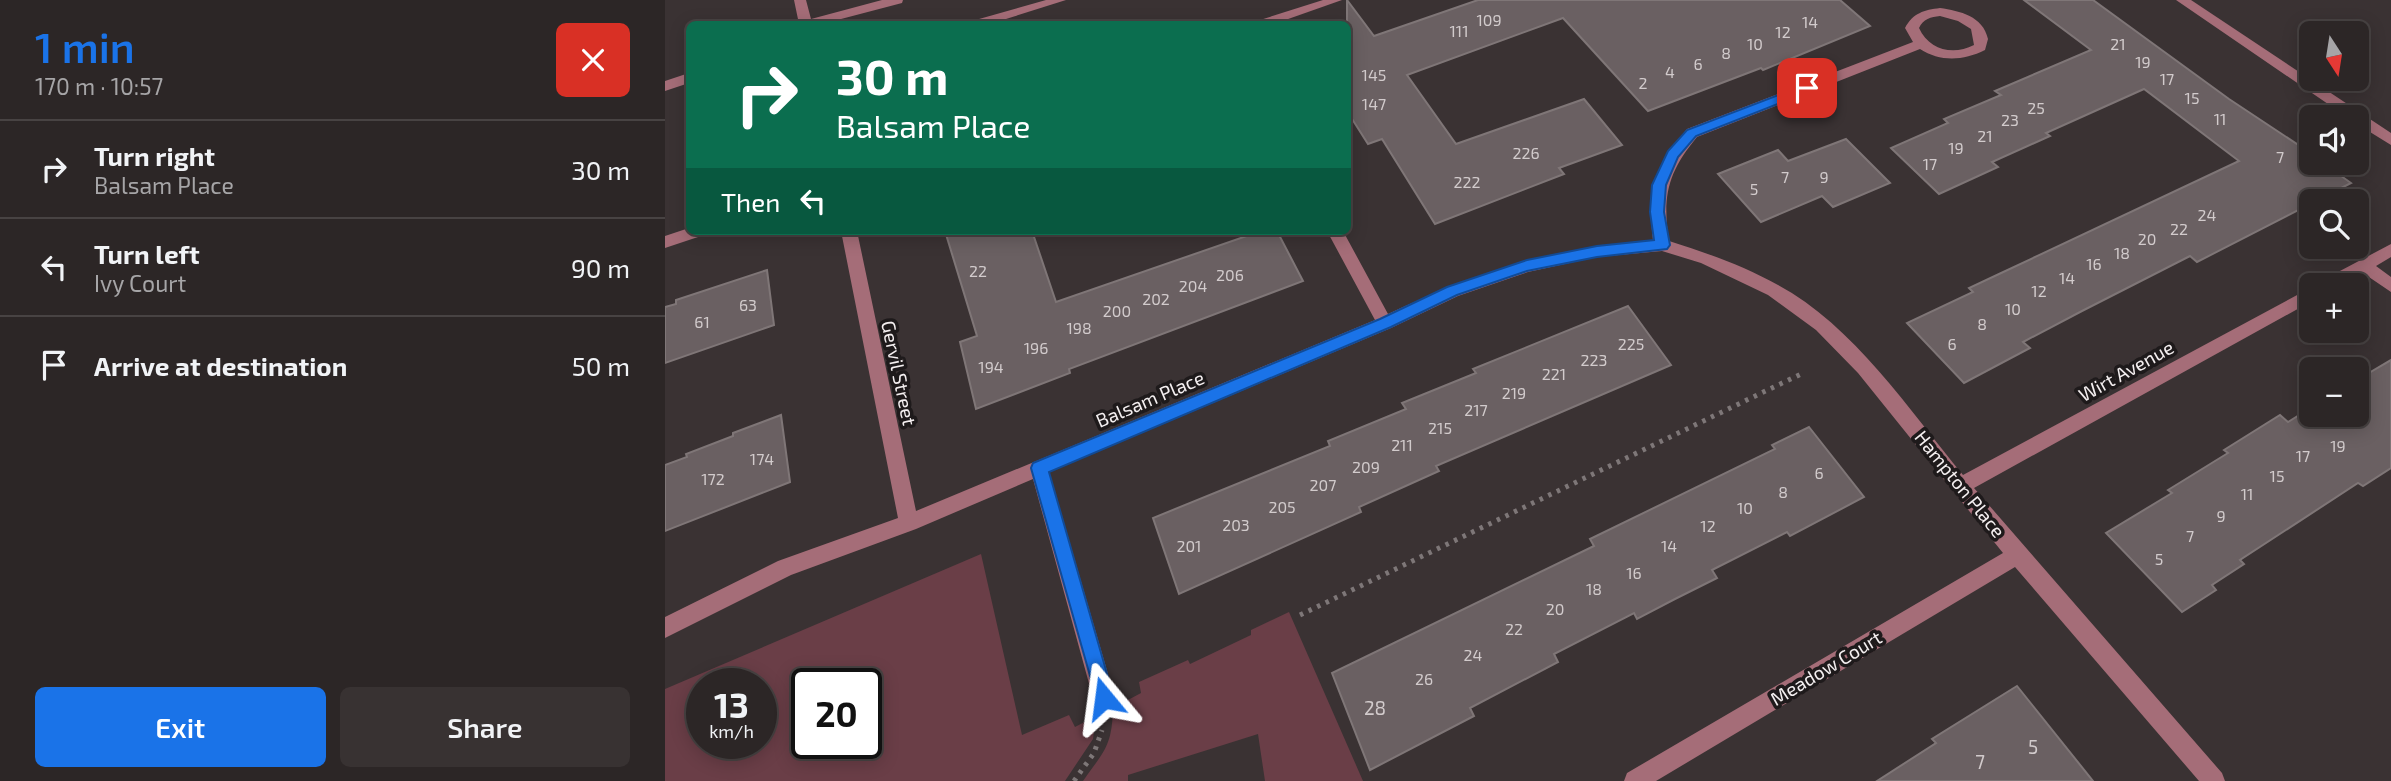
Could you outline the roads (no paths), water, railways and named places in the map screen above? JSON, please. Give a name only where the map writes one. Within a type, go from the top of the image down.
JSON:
[{"type":"street","points":[[800,0],[806,21]]},
{"type":"street","points":[[818,21],[897,0]]},
{"type":"street","points":[[988,21],[1061,0]]},
{"type":"street","points":[[1271,21],[1336,0]]},
{"type":"street","points":[[2182,0],[2339,105]]},
{"type":"street","points":[[1662,245],[1657,212],[1659,185],[1672,155],[1692,133],[1920,44],[1941,54],[1953,55],[1973,51],[1982,41],[1982,34],[1971,21],[1940,12],[1920,16],[1914,22],[1912,29],[1920,44]]},
{"type":"street","points":[[665,86],[686,79]]},
{"type":"street","points":[[2369,125],[2391,140]]},
{"type":"street","points":[[665,242],[686,235]]},
{"type":"street","name":"Gervil Street","points":[[850,235],[909,523]]},
{"type":"street","points":[[1337,235],[1385,323]]},
{"type":"street","name":"Balsam Place","points":[[665,628],[785,568],[909,523],[1385,323],[1452,291],[1527,266],[1597,251],[1662,245]]},
{"type":"street","name":"Hampton Place","points":[[1662,245],[1707,259],[1774,289],[1822,325],[1864,368],[2017,555],[2214,781]]},
{"type":"street","points":[[2349,273],[2391,250]]},
{"type":"street","points":[[2364,265],[2391,286]]},
{"type":"street","name":"Wirt Avenue","points":[[1961,486],[2299,300]]},
{"type":"street","points":[[1039,468],[1104,698]]},
{"type":"street","name":"Meadow Court","points":[[1635,781],[2017,555]]}]
